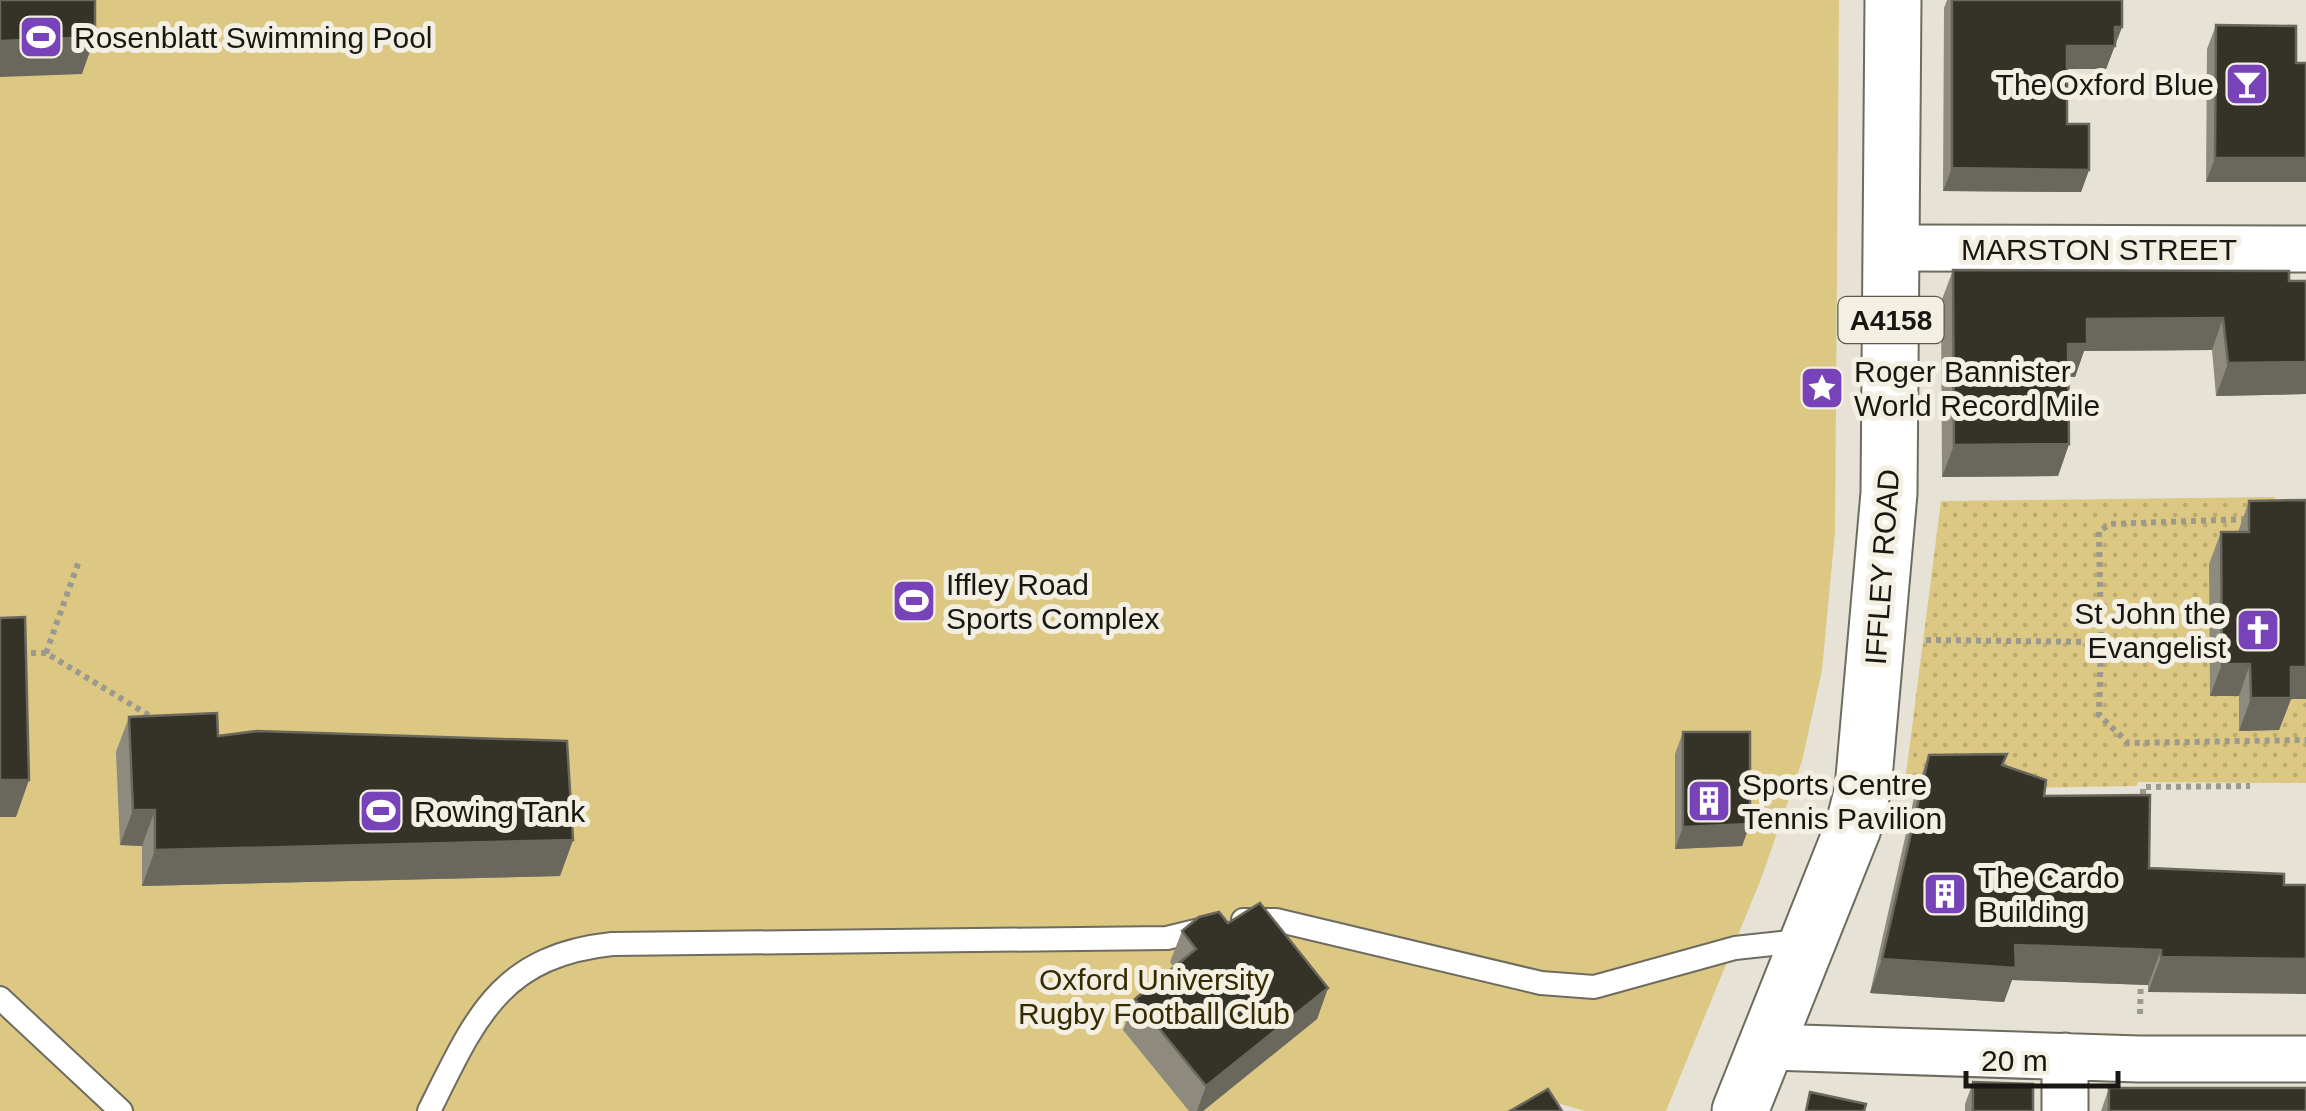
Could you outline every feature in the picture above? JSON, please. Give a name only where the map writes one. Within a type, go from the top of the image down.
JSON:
[{"type":"main road","name":"IFFLEY ROAD","points":[[1740,1111],[1809,940],[1863,789],[1888,493],[1892,0]]},
{"type":"street","name":"MARSTON STREET","points":[[1892,248],[2306,249]]},
{"type":"street","points":[[1767,1046],[2139,1059],[2306,1059]]},
{"type":"street","points":[[2065,1056],[2065,1111]]},
{"type":"lane","points":[[429,1111],[468,1034],[498,994],[550,955],[582,947],[1167,938],[1246,919],[1276,920],[1541,983],[1594,987],[1735,948],[1809,940]]},
{"type":"lane","points":[[0,998],[121,1111]]},
{"type":"path","points":[[2269,518],[2110,524],[2099,532],[2098,715],[2128,742],[2306,740]]},
{"type":"path","points":[[46,653],[79,561]]},
{"type":"path","points":[[1915,640],[2101,642]]},
{"type":"path","points":[[16,653],[46,653],[172,729]]},
{"type":"path","points":[[2143,824],[2143,787],[2250,786]]},
{"type":"path","points":[[2139,1059],[2141,973]]},
{"type":"green space","name":"Iffley Road Sports Complex","points":[[0,0],[1839,0],[1835,532],[1822,670],[1802,761],[1761,879],[1666,1111],[1585,1111],[1550,1101],[1510,1111],[0,1111]]},
{"type":"green space","points":[[2275,497],[2276,533],[2239,696],[2306,699],[2306,783],[2138,782],[2137,786],[1904,790],[1941,501]]},
{"type":"building","points":[[0,0],[95,0],[95,37],[0,41]]},
{"type":"building","points":[[1952,0],[2122,0],[2122,27],[2115,27],[2115,46],[2067,46],[2067,124],[2089,124],[2089,170],[1952,168]]},
{"type":"building","name":"The Oxford Blue","points":[[2216,25],[2296,26],[2296,63],[2306,63],[2306,158],[2215,158]]},
{"type":"building","points":[[1953,270],[2289,271],[2289,281],[2306,281],[2306,362],[2228,363],[2223,318],[2087,319],[2087,344],[2068,344],[2069,444],[1954,445]]},
{"type":"building","name":"St John the Evangelist","points":[[2306,500],[2306,667],[2291,667],[2291,698],[2251,698],[2250,664],[2222,664],[2221,532],[2249,532],[2249,501]]},
{"type":"building","points":[[25,617],[29,780],[0,780],[0,618]]},
{"type":"building","points":[[217,713],[218,736],[257,731],[567,741],[573,840],[155,850],[155,810],[133,810],[129,717]]},
{"type":"building","name":"Sports Centre Tennis Pavilion","points":[[1683,732],[1750,732],[1750,824],[1683,827]]},
{"type":"building","points":[[2007,754],[2002,765],[2046,780],[2044,796],[2150,795],[2149,868],[2284,874],[2284,885],[2306,885],[2306,959],[2161,957],[2161,950],[2015,945],[2016,968],[1882,959],[1929,755]]},
{"type":"building","points":[[1260,903],[1328,988],[1206,1086],[1135,999],[1196,949],[1182,931],[1199,917],[1219,912],[1228,923]]},
{"type":"building","points":[[1973,1082],[2033,1084],[2033,1111],[1973,1111]]},
{"type":"building","points":[[2109,1088],[2306,1088],[2306,1111],[2109,1111]]},
{"type":"building","points":[[1548,1089],[1562,1111],[1510,1111]]},
{"type":"building","points":[[1810,1092],[1866,1104],[1864,1111],[1806,1111]]},
{"type":"place","name":"Rosenblatt Swimming Pool","points":[[41,37]]},
{"type":"place","name":"The Oxford Blue","points":[[2247,84]]},
{"type":"place","name":"Roger Bannister World Record Mile","points":[[1822,388]]},
{"type":"place","name":"Iffley Road Sports Complex","points":[[914,601]]},
{"type":"place","name":"St John the Evangelist","points":[[2258,630]]},
{"type":"place","name":"Sports Centre Tennis Pavilion","points":[[1709,801]]},
{"type":"place","name":"Rowing Tank","points":[[381,811]]},
{"type":"place","name":"The Cardo Building","points":[[1945,894]]},
{"type":"park label","name":"Oxford University Rugby Football Club","points":[[1154,996]]}]
